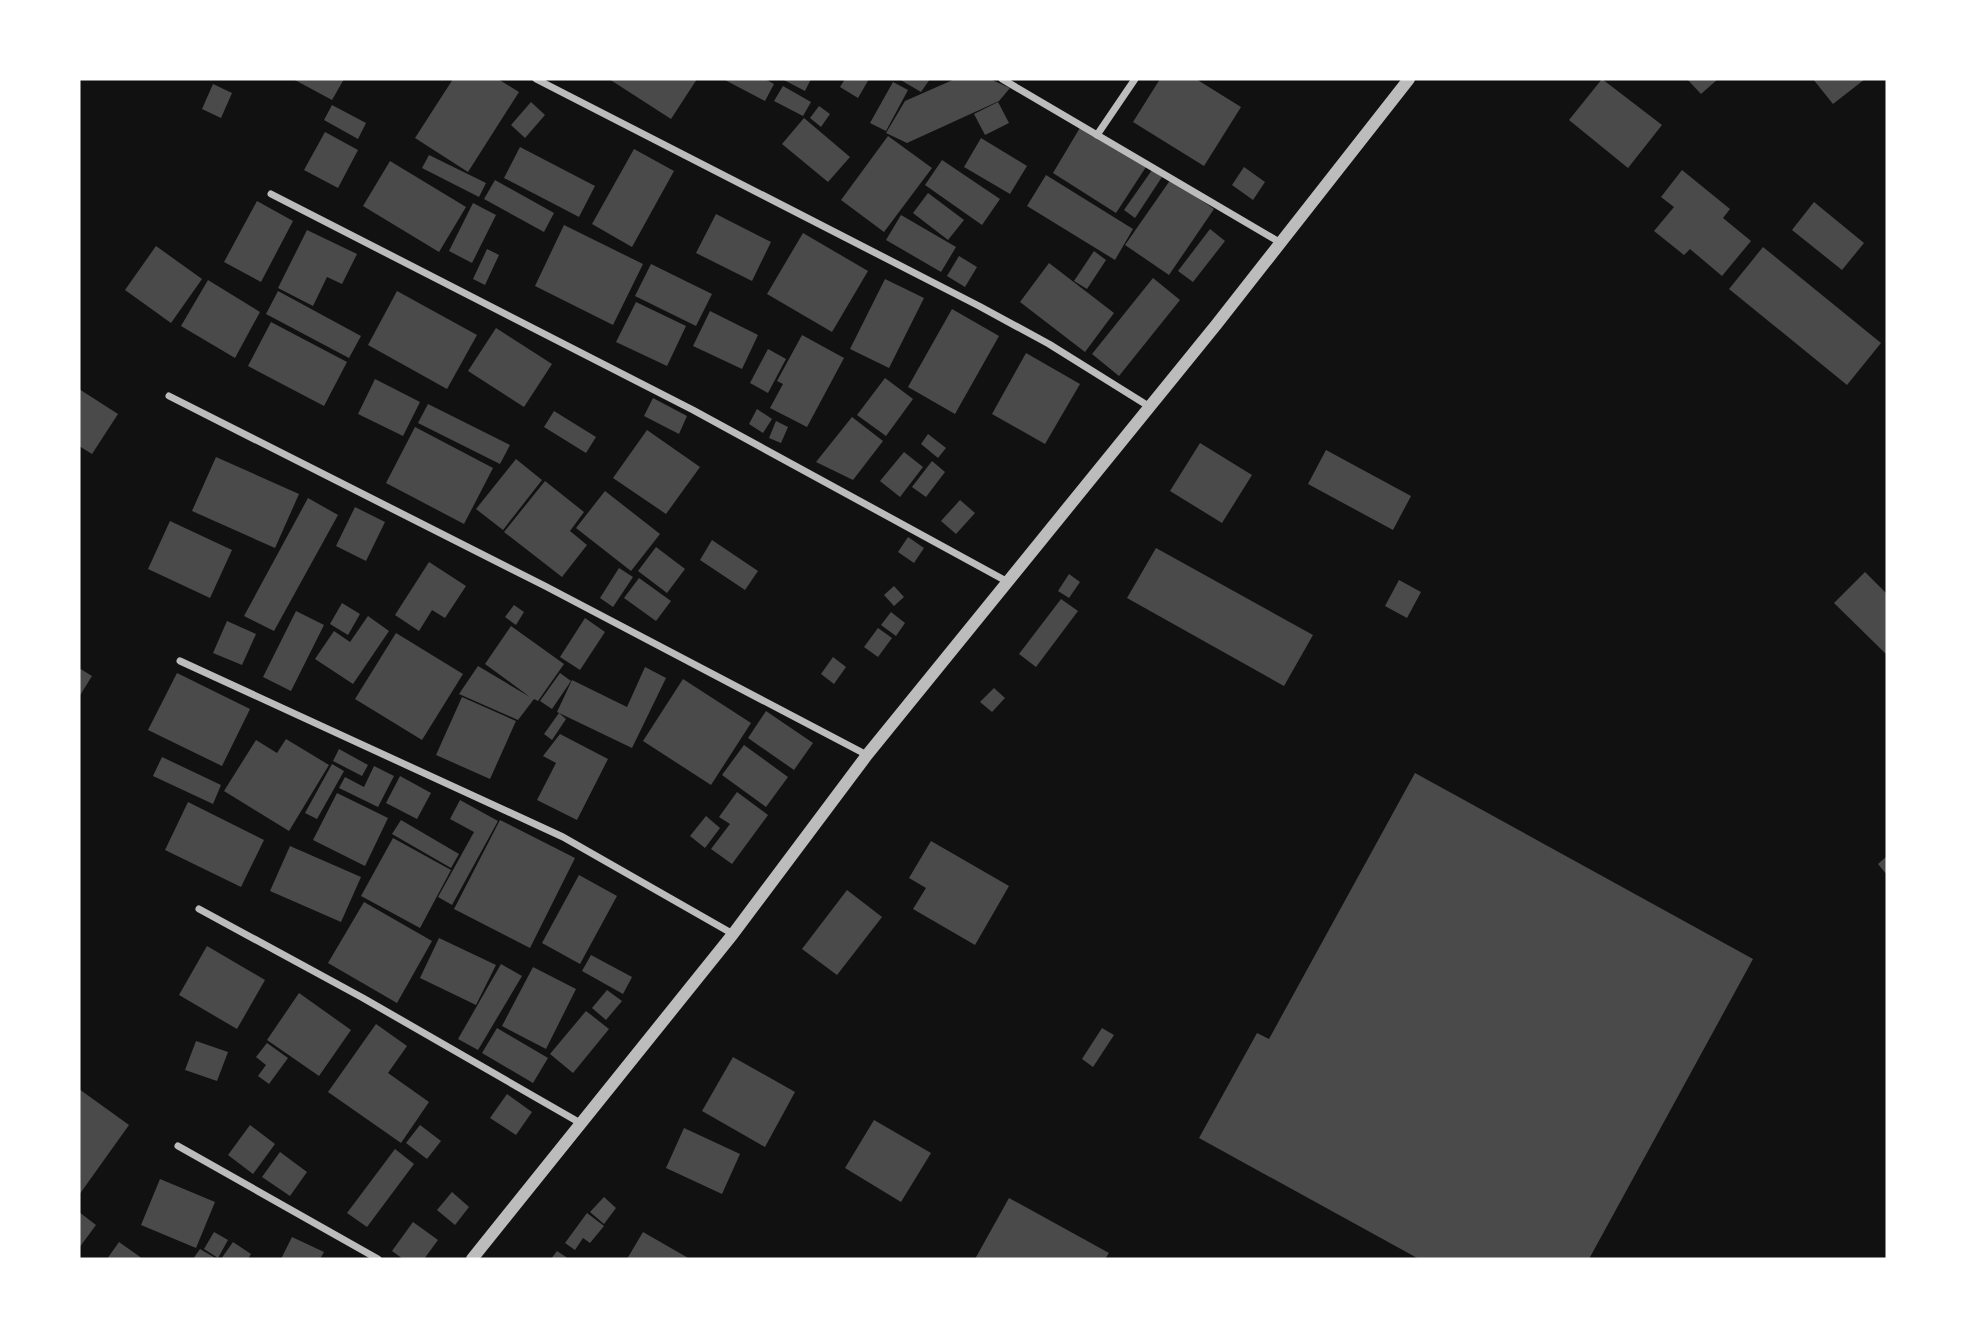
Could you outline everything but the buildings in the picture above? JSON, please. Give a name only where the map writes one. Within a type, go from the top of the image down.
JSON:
[{"type":"street","points":[[536,79],[979,306],[1049,344],[1150,407]]},
{"type":"street","points":[[1002,79],[1281,243]]},
{"type":"street","points":[[1097,135],[1135,79]]},
{"type":"street","points":[[472,1259],[733,934],[867,755],[1150,407],[1409,79]]},
{"type":"street","points":[[271,194],[694,410],[1008,583]]},
{"type":"street","points":[[169,396],[545,586],[867,755]]},
{"type":"street","points":[[180,661],[563,837],[733,934]]},
{"type":"street","points":[[199,909],[363,998],[582,1124]]},
{"type":"street","points":[[178,1146],[378,1259]]}]
